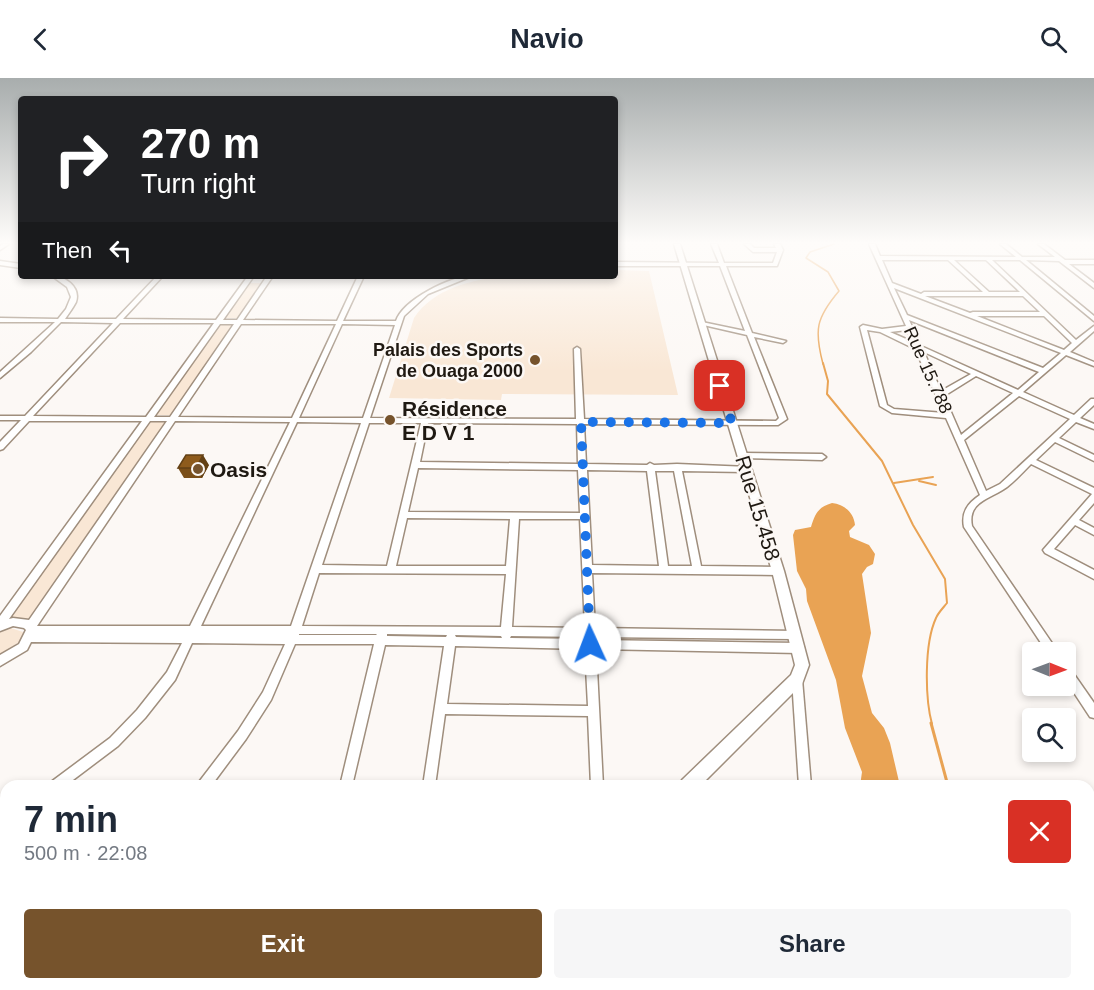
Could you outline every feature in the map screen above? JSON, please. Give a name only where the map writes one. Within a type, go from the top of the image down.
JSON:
[{"type":"main road","name":"Rue 15.458","points":[[691,287],[778,571],[802,665],[797,679]]},
{"type":"main road","points":[[694,780],[797,679]]},
{"type":"street","points":[[0,376],[68,310],[74,296],[69,287]]},
{"type":"street","points":[[0,447],[150,287]]},
{"type":"street","points":[[0,626],[243,287]]},
{"type":"street","points":[[0,661],[14,654],[30,632],[263,287]]},
{"type":"street","points":[[63,780],[114,742],[141,714],[171,676],[356,287]]},
{"type":"street","points":[[208,780],[242,735],[267,696],[294,635],[403,311],[416,299],[437,287]]},
{"type":"street","points":[[0,418],[778,423],[783,418],[731,287]]},
{"type":"street","name":"Rue 15.788","points":[[891,287],[984,495]]},
{"type":"street","points":[[897,287],[1094,364]]},
{"type":"street","points":[[979,287],[988,295]]},
{"type":"street","points":[[1016,287],[1076,343]]},
{"type":"street","points":[[1054,287],[1094,319]]},
{"type":"street","points":[[918,294],[1023,294]]},
{"type":"street","points":[[967,314],[1046,315]]},
{"type":"street","points":[[904,316],[1043,371]]},
{"type":"street","points":[[0,320],[398,323]]},
{"type":"street","points":[[702,324],[783,341]]},
{"type":"street","points":[[948,416],[892,411],[884,405],[863,327],[882,331],[1094,427]]},
{"type":"street","points":[[882,331],[909,328]]},
{"type":"street","points":[[958,440],[1018,393],[1094,328]]},
{"type":"street","points":[[577,349],[597,780]]},
{"type":"street","points":[[0,365],[12,365]]},
{"type":"street","points":[[939,396],[975,374]]},
{"type":"street","points":[[1046,642],[964,518],[966,511],[984,495],[1003,486],[1094,401]]},
{"type":"street","points":[[391,569],[425,421]]},
{"type":"street","points":[[1055,439],[1094,458]]},
{"type":"street","points":[[742,456],[822,457]]},
{"type":"street","points":[[1032,461],[1094,492]]},
{"type":"street","points":[[415,465],[650,466],[746,469]]},
{"type":"street","points":[[650,466],[664,569]]},
{"type":"street","points":[[677,467],[697,570]]},
{"type":"street","points":[[1094,497],[1048,550],[1094,575]]},
{"type":"street","points":[[404,515],[585,516]]},
{"type":"street","points":[[506,637],[515,515]]},
{"type":"street","points":[[1074,521],[1094,532]]},
{"type":"street","points":[[315,569],[511,570]]},
{"type":"street","points":[[588,569],[778,571]]},
{"type":"street","points":[[0,626],[21,622],[30,632],[797,642]]},
{"type":"street","points":[[347,780],[381,635]]},
{"type":"street","points":[[430,780],[451,637]]},
{"type":"street","points":[[797,679],[805,780]]},
{"type":"street","points":[[1076,686],[1094,713]]},
{"type":"street","points":[[440,709],[594,711]]},
{"type":"shaded area","points":[[245,287],[260,287],[239,318],[223,318]]},
{"type":"shaded area","name":"Palais des Sports de Ouaga 2000","points":[[653,287],[678,395],[502,394],[501,400],[389,398],[414,318],[431,300],[453,288]]},
{"type":"shaded area","points":[[218,324],[234,324],[172,415],[153,415]]},
{"type":"shaded area","points":[[148,421],[167,421],[31,619],[5,620]]},
{"type":"shaded area","points":[[832,503],[844,507],[853,517],[855,525],[849,531],[850,537],[869,545],[875,554],[873,564],[867,567],[862,574],[871,633],[862,676],[872,713],[884,728],[890,743],[899,780],[861,780],[862,772],[845,728],[836,680],[807,601],[806,589],[797,571],[793,535],[795,530],[811,527],[814,518],[823,507]]},
{"type":"shaded area","points":[[11,628],[23,632],[22,640],[0,655],[0,632]]},
{"type":"building","points":[[186,455],[203,455],[196,468],[178,468]]},
{"type":"waterway","points":[[823,364],[818,342],[819,325],[821,317],[839,291],[836,287]]},
{"type":"waterway","points":[[823,363],[828,381],[827,394],[882,461],[913,525],[945,579],[947,603],[936,618],[929,642],[927,686],[932,724]]},
{"type":"waterway","points":[[894,483],[933,477]]},
{"type":"waterway","points":[[919,481],[936,485]]},
{"type":"waterway","points":[[931,723],[946,780]]},
{"type":"place","name":"Palais des Sports de Ouaga 2000","points":[[535,360]]},
{"type":"place","name":"Résidence E D V 1","points":[[390,420]]},
{"type":"place","name":"Oasis","points":[[198,469]]},
{"type":"route","points":[[590,644],[581,422],[732,423],[720,386]]}]
